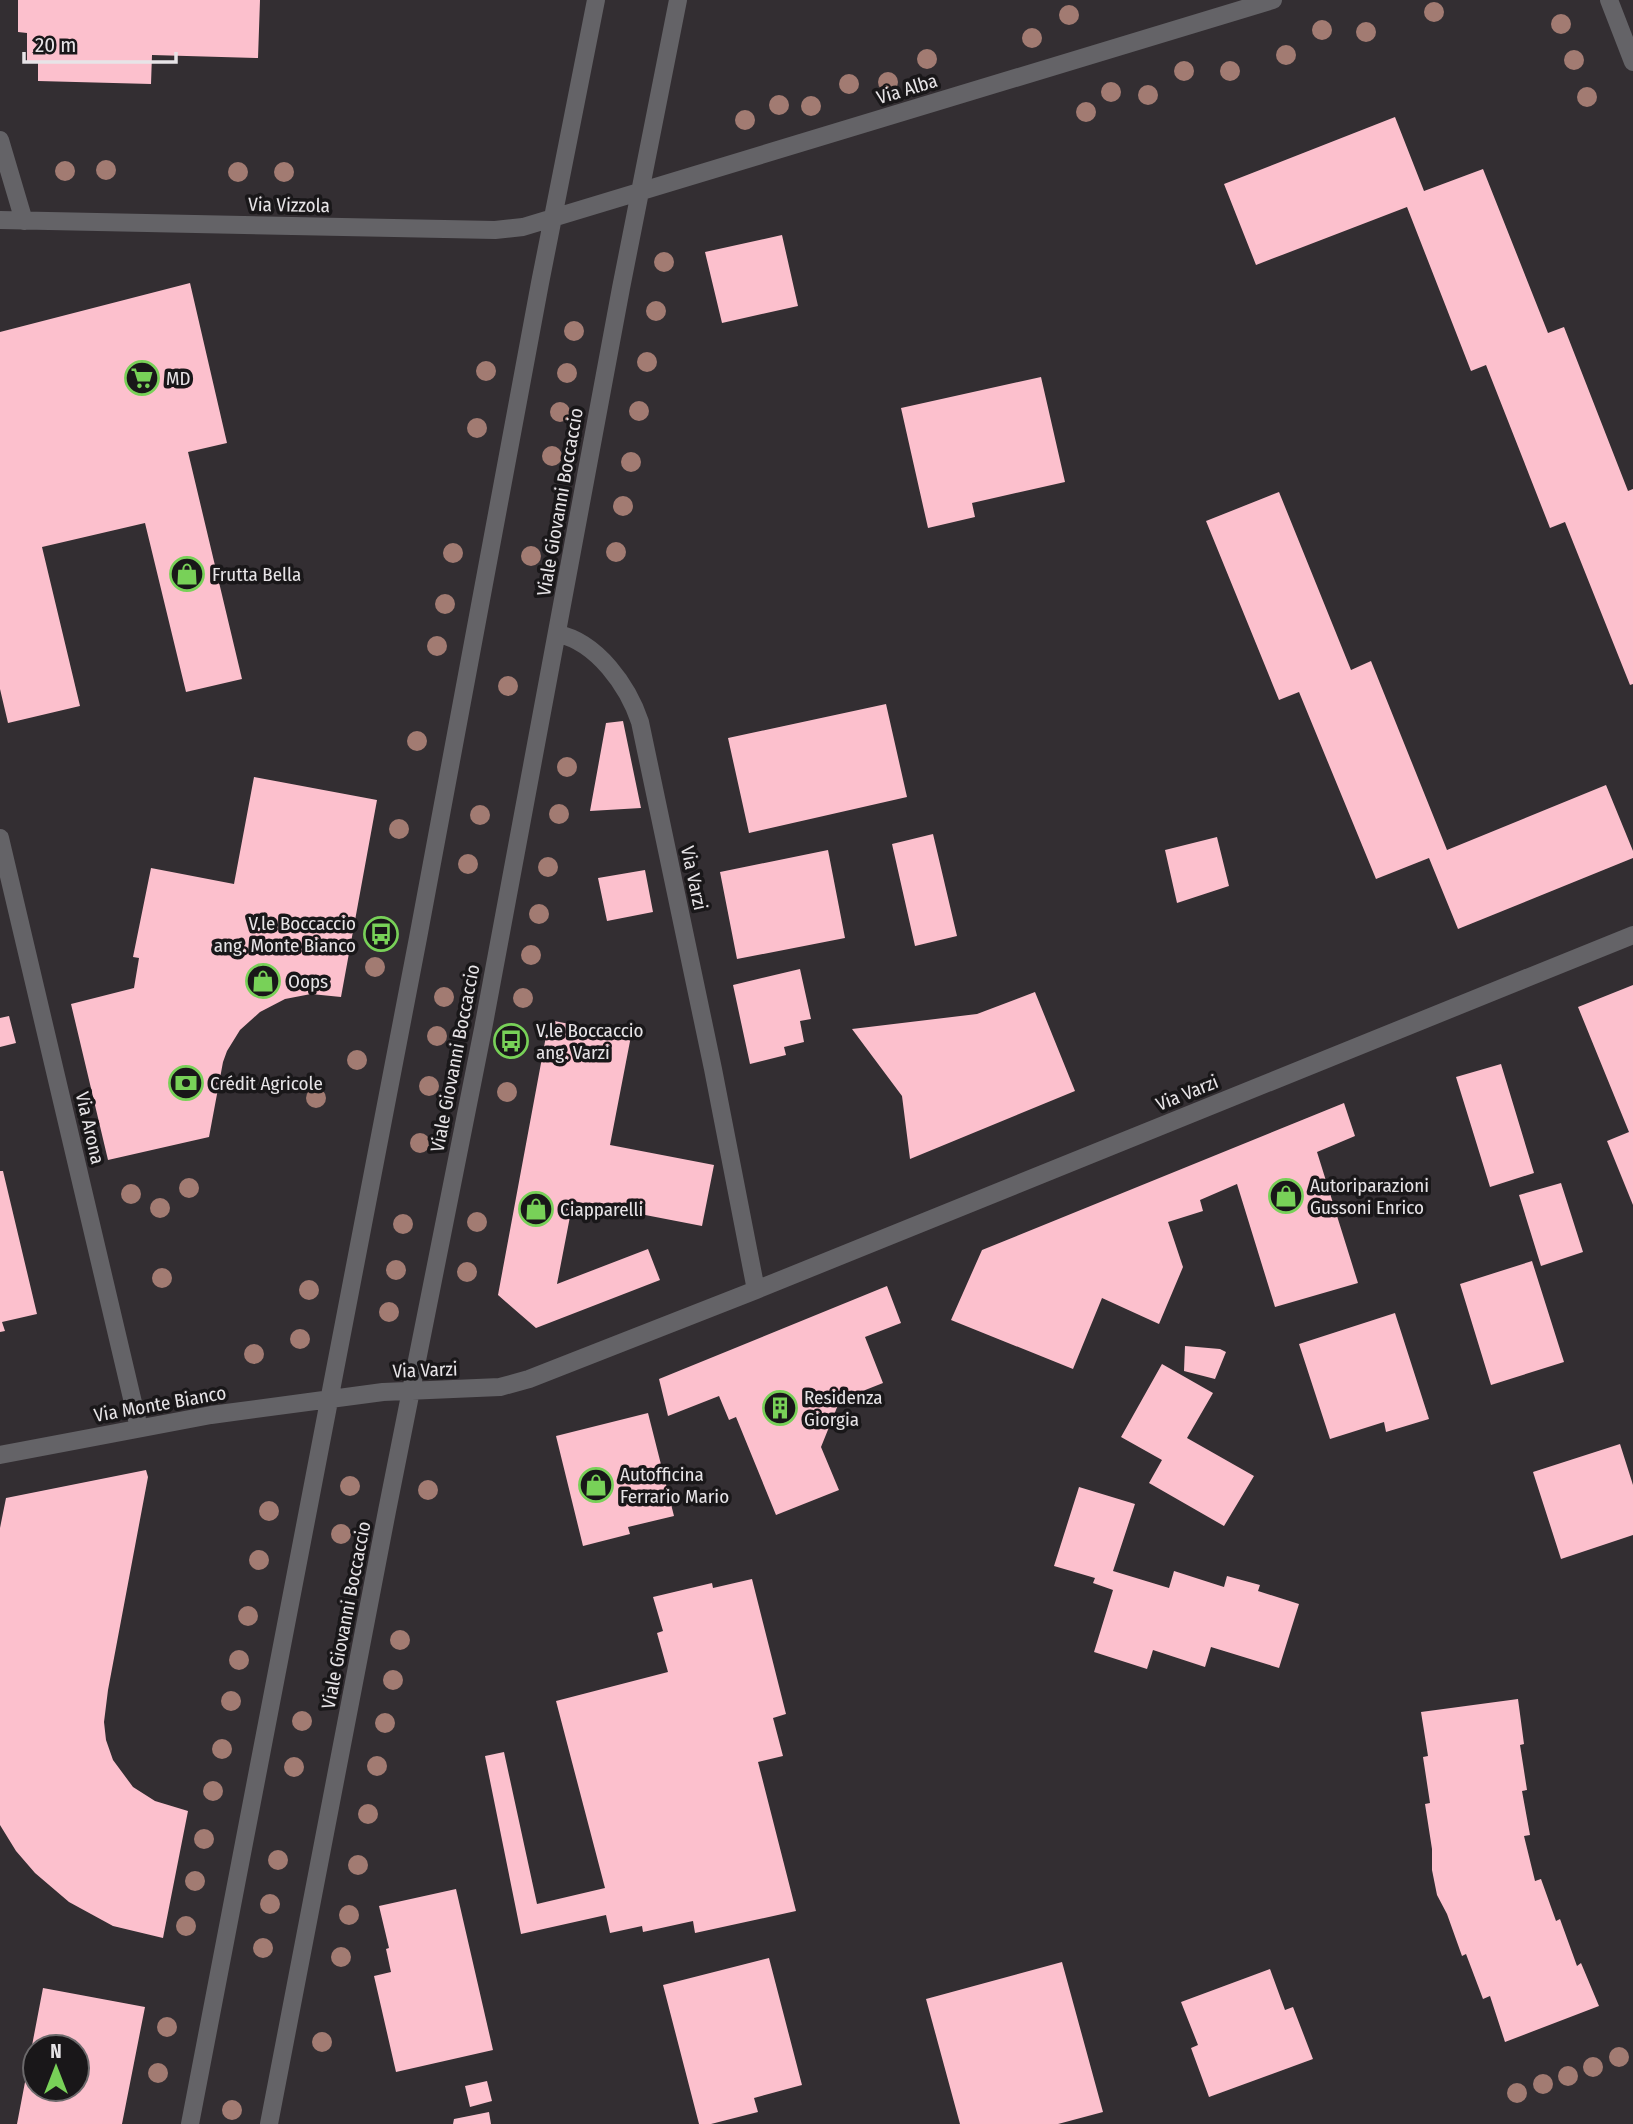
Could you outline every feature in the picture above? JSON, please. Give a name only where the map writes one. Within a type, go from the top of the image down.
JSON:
[{"type":"street","points":[[190,2124],[596,0]]},
{"type":"street","name":"Viale Giovanni Boccaccio","points":[[269,2124],[678,0]]},
{"type":"street","name":"Via Alba","points":[[553,219],[1273,0]]},
{"type":"street","points":[[1609,0],[1633,62]]},
{"type":"street","points":[[0,140],[24,221]]},
{"type":"street","name":"Via Vizzola","points":[[0,220],[495,230],[523,227],[553,219]]},
{"type":"street","name":"Via Varzi","points":[[558,634],[575,639],[586,646],[605,664],[629,697],[639,722],[716,1082],[756,1290]]},
{"type":"street","name":"Via Arona","points":[[0,838],[139,1428]]},
{"type":"street","name":"Via Varzi","points":[[329,1399],[411,1391],[480,1389],[529,1379],[756,1290],[1633,935]]},
{"type":"street","name":"Via Monte Bianco","points":[[0,1455],[211,1415],[329,1399]]},
{"type":"building","points":[[18,0],[260,0],[258,58],[152,55],[151,84],[38,81],[38,63],[27,62],[27,33],[18,32]]},
{"type":"building","points":[[1395,117],[1424,191],[1483,169],[1548,333],[1564,327],[1628,491],[1633,489],[1633,684],[1630,685],[1565,522],[1550,528],[1486,365],[1471,371],[1407,207],[1256,265],[1224,184]]},
{"type":"building","points":[[782,235],[798,306],[722,323],[705,252]]},
{"type":"building","points":[[190,283],[227,443],[188,452],[242,679],[186,692],[145,523],[42,547],[80,706],[8,723],[0,689],[0,332]]},
{"type":"building","points":[[1041,377],[1065,482],[972,503],[975,517],[928,528],[901,408]]},
{"type":"building","points":[[1279,492],[1351,670],[1371,661],[1447,850],[1606,785],[1633,851],[1633,858],[1458,929],[1429,858],[1376,879],[1299,692],[1279,700],[1206,521]]},
{"type":"building","points":[[886,704],[907,797],[749,833],[728,738]]},
{"type":"building","points":[[623,721],[641,808],[590,811],[606,723]]},
{"type":"building","points":[[254,777],[377,800],[341,997],[311,994],[285,999],[260,1012],[240,1030],[223,1062],[209,1137],[108,1160],[71,1004],[134,988],[139,958],[133,957],[151,868],[234,884]]},
{"type":"building","points":[[933,834],[957,936],[915,946],[892,844]]},
{"type":"building","points":[[1217,837],[1229,886],[1177,903],[1165,850]]},
{"type":"building","points":[[828,850],[845,938],[737,959],[720,872]]},
{"type":"building","points":[[645,870],[653,912],[607,921],[598,878]]},
{"type":"building","points":[[800,969],[811,1019],[800,1021],[804,1042],[784,1047],[786,1055],[750,1064],[733,985]]},
{"type":"building","points":[[1633,985],[1633,1205],[1607,1141],[1629,1132],[1578,1007]]},
{"type":"building","points":[[1035,992],[1075,1091],[910,1159],[902,1096],[852,1029],[977,1014]]},
{"type":"building","points":[[9,1016],[16,1043],[0,1047],[0,1018]]},
{"type":"building","points":[[549,1020],[631,1036],[610,1145],[714,1165],[702,1226],[573,1201],[557,1284],[648,1249],[660,1280],[536,1328],[498,1295]]},
{"type":"building","points":[[1501,1064],[1534,1173],[1490,1187],[1456,1077]]},
{"type":"building","points":[[1344,1103],[1355,1136],[1317,1152],[1358,1283],[1275,1307],[1237,1184],[1200,1200],[1203,1211],[1168,1222],[1183,1267],[1159,1324],[1102,1298],[1073,1369],[951,1320],[982,1250]]},
{"type":"building","points":[[0,1171],[3,1171],[37,1314],[2,1322],[5,1331],[0,1332]]},
{"type":"building","points":[[1561,1183],[1583,1252],[1541,1266],[1519,1195]]},
{"type":"building","points":[[1532,1261],[1564,1362],[1491,1385],[1460,1284]]},
{"type":"building","name":"Residenza Giorgia","points":[[887,1286],[901,1323],[865,1337],[883,1383],[840,1400],[821,1447],[839,1490],[776,1515],[736,1417],[729,1420],[719,1396],[668,1416],[659,1379]]},
{"type":"building","points":[[1395,1313],[1429,1419],[1386,1432],[1384,1422],[1330,1439],[1299,1344]]},
{"type":"building","points":[[1185,1346],[1226,1352],[1215,1379],[1184,1371]]},
{"type":"building","points":[[1162,1364],[1213,1393],[1187,1438],[1254,1476],[1224,1526],[1149,1483],[1162,1460],[1121,1437]]},
{"type":"building","points":[[648,1413],[674,1516],[628,1527],[630,1534],[583,1546],[556,1436]]},
{"type":"building","points":[[1620,1444],[1633,1485],[1633,1535],[1561,1559],[1533,1472]]},
{"type":"building","points":[[146,1470],[148,1477],[104,1722],[106,1740],[113,1760],[133,1787],[155,1801],[188,1811],[163,1938],[113,1926],[69,1902],[35,1873],[16,1851],[0,1825],[0,1528],[6,1498]]},
{"type":"building","points":[[1079,1487],[1135,1504],[1113,1571],[1169,1588],[1174,1571],[1224,1587],[1227,1576],[1260,1585],[1258,1591],[1299,1604],[1279,1668],[1211,1647],[1205,1667],[1153,1650],[1147,1669],[1094,1652],[1113,1590],[1093,1583],[1095,1578],[1054,1566]]},
{"type":"building","points":[[752,1579],[786,1714],[773,1718],[783,1756],[758,1762],[796,1911],[695,1933],[693,1921],[643,1932],[642,1926],[610,1933],[606,1915],[521,1934],[485,1756],[504,1752],[537,1904],[605,1888],[556,1701],[668,1672],[657,1633],[663,1631],[653,1597],[712,1583],[713,1588]]},
{"type":"building","points":[[1518,1699],[1524,1744],[1520,1745],[1527,1790],[1522,1791],[1530,1835],[1524,1836],[1535,1881],[1541,1879],[1556,1921],[1560,1919],[1577,1966],[1581,1963],[1599,2006],[1505,2042],[1490,1996],[1483,1999],[1466,1954],[1462,1956],[1437,1895],[1425,1804],[1430,1803],[1423,1757],[1428,1756],[1421,1712]]},
{"type":"building","points":[[456,1889],[493,2050],[396,2072],[374,1976],[391,1972],[386,1949],[389,1948],[379,1906]]},
{"type":"building","points":[[769,1958],[802,2085],[754,2098],[758,2112],[711,2124],[699,2124],[663,1985]]},
{"type":"building","points":[[1062,1962],[1103,2112],[1058,2124],[960,2124],[926,1999]]},
{"type":"building","points":[[1270,1969],[1285,2010],[1293,2007],[1313,2059],[1209,2097],[1191,2048],[1198,2045],[1181,2002]]},
{"type":"building","points":[[43,1988],[145,2007],[122,2124],[17,2124],[21,2103],[91,2103],[91,2033],[34,2033]]},
{"type":"building","points":[[487,2081],[492,2101],[470,2107],[465,2086]]},
{"type":"building","points":[[489,2112],[491,2124],[453,2124],[454,2119]]},
{"type":"place","name":"MD","points":[[142,378]]},
{"type":"place","name":"Frutta Bella","points":[[187,574]]},
{"type":"place","name":"V.le Boccaccio ang. Monte Bianco","points":[[381,934]]},
{"type":"place","name":"Oops","points":[[263,981]]},
{"type":"place","name":"V.le Boccaccio ang. Varzi","points":[[511,1041]]},
{"type":"place","name":"Crédit Agricole","points":[[186,1083]]},
{"type":"place","name":"Autoriparazioni Gussoni Enrico","points":[[1286,1196]]},
{"type":"place","name":"Ciapparelli","points":[[536,1209]]},
{"type":"place","name":"Residenza Giorgia","points":[[780,1408]]},
{"type":"place","name":"Autofficina Ferrario Mario","points":[[596,1485]]}]
